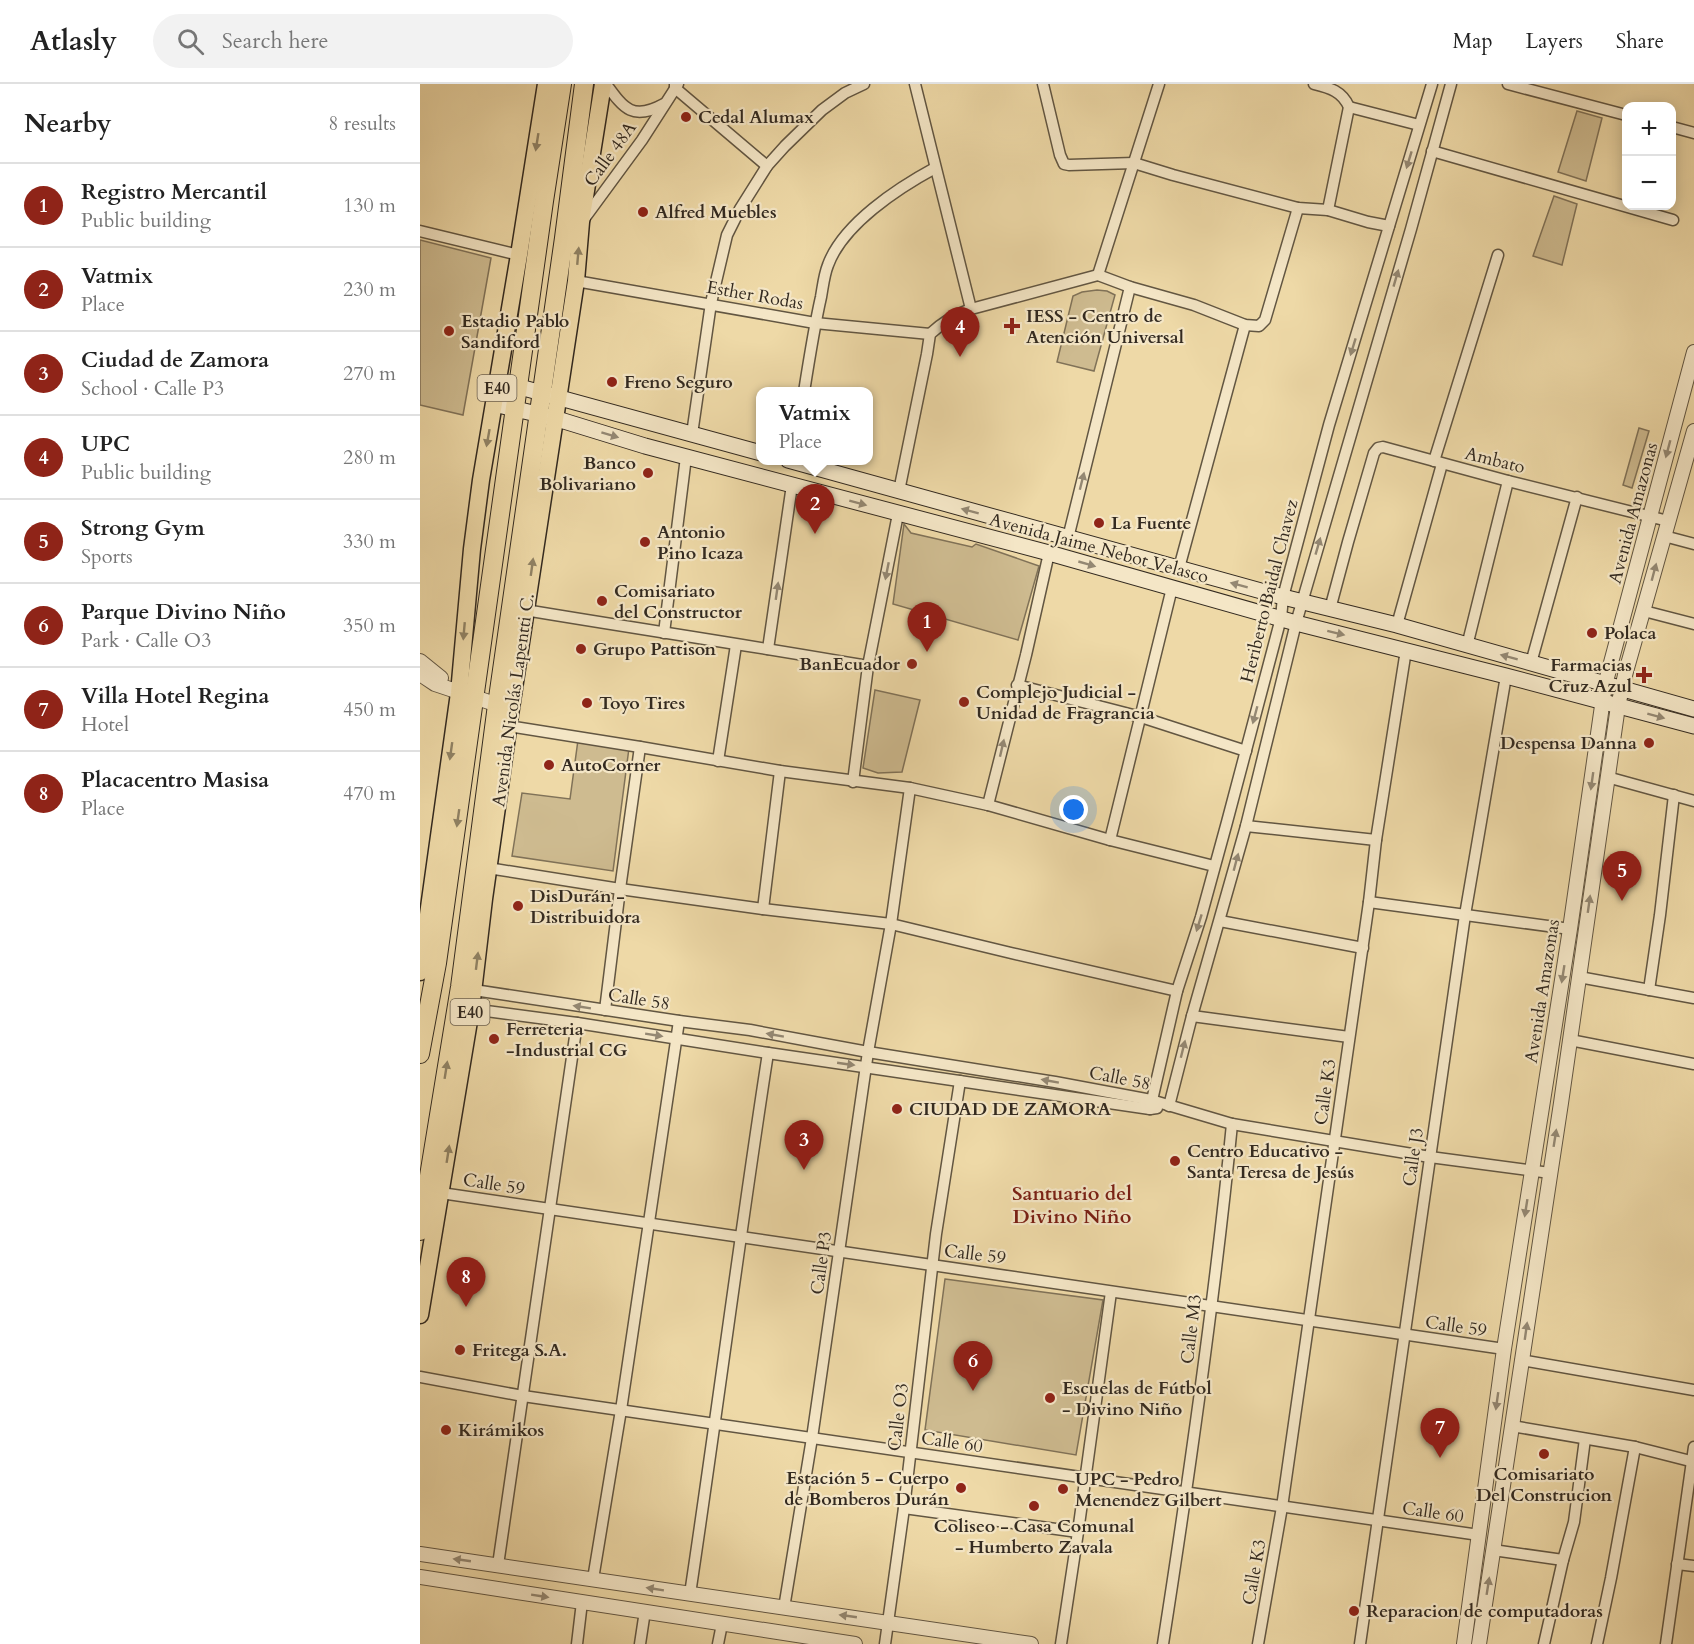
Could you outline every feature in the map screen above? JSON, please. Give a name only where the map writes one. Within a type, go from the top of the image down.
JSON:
[{"type":"highway","name":"Avenida Nicolás Lapentti C.","points":[[420,1054],[437,963],[467,695],[516,410],[543,201],[562,84]]},
{"type":"highway","name":"Avenida Nicolás Lapentti C.","points":[[420,1231],[504,707],[546,416],[564,238],[584,84]]},
{"type":"main road","name":"Avenida Nicolás Lapentti C.","points":[[420,972],[467,695],[472,549],[546,84]]},
{"type":"main road","name":"Avenida Nicolás Lapentti C.","points":[[549,394],[576,281],[581,222],[604,84]]},
{"type":"main road","points":[[498,381],[756,452]]},
{"type":"main road","name":"Avenida Jaime Nebot Velasco","points":[[494,404],[546,416],[686,457],[1049,553],[1281,618],[1694,726]]},
{"type":"main road","name":"Avenida Nicolás Lapentti C.","points":[[420,1315],[474,990],[508,726],[504,707],[525,610],[546,416]]},
{"type":"main road","name":"Avenida Jaime Nebot Velasco","points":[[805,465],[1694,709]]},
{"type":"street","name":"Calle 48A","points":[[604,84],[632,111],[644,112],[664,104]]},
{"type":"street","points":[[692,434],[711,303],[727,235],[767,166],[822,110],[845,93],[864,84]]},
{"type":"street","points":[[915,84],[971,309]]},
{"type":"street","points":[[1043,84],[1060,156],[1064,164],[1134,163],[1299,208],[1329,210],[1389,226]]},
{"type":"street","points":[[1098,275],[1159,84]]},
{"type":"street","points":[[1314,84],[1332,86],[1341,94],[1349,107],[1329,210]]},
{"type":"street","name":"Heriberto Baidal Chavez","points":[[1150,1104],[1177,990],[1201,917],[1246,751],[1281,618],[1283,597],[1329,425],[1432,84]]},
{"type":"street","name":"Heriberto Baidal Chavez","points":[[1169,1106],[1246,826],[1296,622],[1451,84]]},
{"type":"street","points":[[1508,84],[1530,87],[1622,114]]},
{"type":"street","points":[[676,85],[767,166]]},
{"type":"street","name":"Calle 48A","points":[[581,222],[642,140],[676,85]]},
{"type":"street","points":[[1349,107],[1419,125]]},
{"type":"street","points":[[1676,128],[1694,133]]},
{"type":"street","points":[[1432,151],[1673,220]]},
{"type":"street","points":[[805,387],[815,322],[828,264],[843,239],[860,221],[892,194],[935,168]]},
{"type":"street","points":[[899,491],[930,334],[942,322],[971,309],[1098,275],[1130,287],[1194,305],[1245,325],[1259,326],[1265,320],[1299,208]]},
{"type":"street","points":[[420,231],[519,255]]},
{"type":"street","points":[[1330,609],[1374,453],[1378,448],[1383,447],[1438,463],[1498,255]]},
{"type":"street","name":"Esther Rodas","points":[[576,281],[815,322],[930,334]]},
{"type":"street","points":[[1068,538],[1130,287]]},
{"type":"street","points":[[1179,568],[1245,325]]},
{"type":"street","name":"Avenida Amazonas","points":[[1483,1643],[1493,1550],[1607,777],[1610,705],[1605,685],[1694,352]]},
{"type":"street","name":"Avenida Amazonas","points":[[1464,1644],[1504,1349],[1570,929],[1610,705],[1621,689],[1668,521],[1690,459],[1694,431]]},
{"type":"street","points":[[664,633],[686,457]]},
{"type":"street","name":"Ambato","points":[[1397,626],[1438,463],[1668,521]]},
{"type":"street","points":[[1467,646],[1508,481]]},
{"type":"street","points":[[768,649],[792,485]]},
{"type":"street","points":[[1531,663],[1577,497]]},
{"type":"street","points":[[853,782],[868,666],[898,514]]},
{"type":"street","points":[[1664,536],[1694,544]]},
{"type":"street","points":[[988,805],[1026,656],[1049,553]]},
{"type":"street","points":[[1110,840],[1172,588]]},
{"type":"street","points":[[525,610],[868,666]]},
{"type":"street","points":[[1644,611],[1694,624]]},
{"type":"street","points":[[718,761],[736,645]]},
{"type":"street","name":"Calle K3","points":[[1258,1644],[1282,1507],[1363,948],[1376,840],[1406,650]]},
{"type":"street","points":[[420,661],[467,695]]},
{"type":"street","points":[[420,674],[435,684],[504,707]]},
{"type":"street","name":"Calle J3","points":[[1360,1644],[1465,915],[1506,676]]},
{"type":"street","points":[[1017,685],[1141,717],[1246,751]]},
{"type":"street","points":[[508,726],[780,771],[910,788],[988,805],[1110,840],[1214,866]]},
{"type":"street","points":[[605,1010],[640,747]]},
{"type":"street","points":[[763,909],[780,771]]},
{"type":"street","points":[[1607,777],[1694,801]]},
{"type":"street","name":"Calle P3","points":[[784,1608],[812,1438],[868,1052],[891,924],[910,788]]},
{"type":"street","points":[[1649,990],[1674,795]]},
{"type":"street","points":[[1246,826],[1376,840]]},
{"type":"street","points":[[488,868],[763,909],[891,924],[1177,990]]},
{"type":"street","points":[[1369,902],[1570,929]]},
{"type":"street","points":[[1220,921],[1363,948]]},
{"type":"street","points":[[1579,976],[1694,996]]},
{"type":"street","name":"Calle 58","points":[[474,990],[679,1022],[750,1030],[868,1052],[1055,1082],[1150,1104]]},
{"type":"street","name":"Calle 58","points":[[471,1009],[578,1023],[960,1082],[1169,1106]]},
{"type":"street","points":[[1192,1016],[1350,1037]]},
{"type":"street","points":[[593,1579],[621,1410],[679,1022]]},
{"type":"street","points":[[498,1565],[578,1023]]},
{"type":"street","points":[[1570,1040],[1694,1064]]},
{"type":"street","points":[[690,1594],[768,1053]]},
{"type":"street","name":"Calle O3","points":[[885,1644],[904,1508],[932,1266],[960,1082]]},
{"type":"street","points":[[1169,1106],[1232,1124],[1430,1157],[1550,1173]]},
{"type":"street","name":"Calle M3","points":[[1163,1644],[1211,1306],[1232,1124]]},
{"type":"street","name":"Calle 59","points":[[441,1193],[1504,1349]]},
{"type":"street","points":[[1061,1644],[1111,1292]]},
{"type":"street","points":[[1521,1360],[1694,1390]]},
{"type":"street","name":"Calle 60","points":[[420,1377],[523,1396],[1479,1535]]},
{"type":"street","points":[[1512,1426],[1635,1448],[1693,1462]]},
{"type":"street","points":[[1544,1644],[1574,1522],[1585,1439]]},
{"type":"street","points":[[1666,1644],[1694,1447]]},
{"type":"street","points":[[1597,1644],[1635,1448]]},
{"type":"street","points":[[904,1508],[1078,1532]]},
{"type":"street","points":[[1493,1550],[1563,1560]]},
{"type":"street","points":[[420,1554],[1031,1644]]},
{"type":"street","points":[[1677,1564],[1694,1566]]},
{"type":"street","points":[[420,1577],[855,1644]]},
{"type":"street","points":[[577,1644],[582,1602]]},
{"type":"street","points":[[640,1644],[645,1611]]},
{"type":"street","points":[[718,1644],[722,1624]]},
{"type":"shaded area","points":[[1577,111],[1602,118],[1586,181],[1558,172]]},
{"type":"shaded area","points":[[1554,196],[1577,204],[1562,265],[1533,256]]},
{"type":"shaded area","name":"Estadio Pablo Sandiford","points":[[420,240],[491,258],[463,415],[420,405]]},
{"type":"shaded area","points":[[1097,290],[1115,295],[1094,371],[1057,362],[1073,296]]},
{"type":"shaded area","points":[[1639,428],[1649,431],[1632,488],[1623,485]]},
{"type":"shaded area","points":[[904,524],[911,533],[972,547],[976,544],[1039,566],[1018,640],[893,604]]},
{"type":"shaded area","points":[[875,690],[920,700],[902,772],[878,773],[863,768]]},
{"type":"shaded area","points":[[578,740],[629,748],[613,871],[512,856],[522,793],[570,799]]},
{"type":"shaded area","points":[[945,1279],[1103,1300],[1076,1455],[925,1430]]},
{"type":"place","name":"Cedal Alumax","points":[[686,117]]},
{"type":"place","name":"Alfred Muebles","points":[[643,212]]},
{"type":"place","name":"IESS - Centro de Atención Universal","points":[[1012,326]]},
{"type":"place","name":"Estadio Pablo Sandiford","points":[[449,331]]},
{"type":"place","name":"UPC","points":[[960,357]]},
{"type":"place","name":"Freno Seguro","points":[[612,382]]},
{"type":"place","name":"Banco Bolivariano","points":[[648,473]]},
{"type":"place","name":"La Fuente","points":[[1099,523]]},
{"type":"place","name":"Vatmix","points":[[815,534]]},
{"type":"place","name":"Antonio Pino Icaza","points":[[645,542]]},
{"type":"place","name":"Comisariato del Constructor","points":[[602,601]]},
{"type":"place","name":"Polaca","points":[[1592,633]]},
{"type":"place","name":"Grupo Pattison","points":[[581,649]]},
{"type":"place","name":"Registro Mercantil","points":[[927,652]]},
{"type":"place","name":"BanEcuador","points":[[912,664]]},
{"type":"place","name":"Farmacias Cruz Azul","points":[[1644,675]]},
{"type":"place","name":"Complejo Judicial - Unidad de Fragrancia","points":[[964,702]]},
{"type":"place","name":"Toyo Tires","points":[[587,703]]},
{"type":"place","name":"Despensa Danna","points":[[1649,743]]},
{"type":"place","name":"AutoCorner","points":[[549,765]]},
{"type":"place","name":"Strong Gym","points":[[1622,901]]},
{"type":"place","name":"DisDurán - Distribuidora","points":[[518,906]]},
{"type":"place","name":"Ferreteria -Industrial CG","points":[[494,1039]]},
{"type":"place","name":"CIUDAD DE ZAMORA","points":[[897,1109]]},
{"type":"place","name":"Centro Educativo - Santa Teresa de Jesús","points":[[1175,1161]]},
{"type":"place","name":"Ciudad de Zamora","points":[[804,1170]]},
{"type":"place","name":"Placacentro Masisa","points":[[466,1307]]},
{"type":"place","name":"Fritega S.A.","points":[[460,1350]]},
{"type":"place","name":"Parque Divino Niño","points":[[973,1391]]},
{"type":"place","name":"Escuelas de Fútbol - Divino Niño","points":[[1050,1398]]},
{"type":"place","name":"Kirámikos","points":[[446,1430]]},
{"type":"place","name":"Comisariato Del Construcion","points":[[1544,1454]]},
{"type":"place","name":"Villa Hotel Regina","points":[[1440,1458]]},
{"type":"place","name":"Estación 5 - Cuerpo de Bomberos Durán","points":[[961,1488]]},
{"type":"place","name":"UPC - Pedro Menendez Gilbert","points":[[1063,1489]]},
{"type":"place","name":"Coliseo - Casa Comunal - Humberto Zavala","points":[[1034,1506]]},
{"type":"place","name":"Reparacion de computadoras","points":[[1354,1611]]},
{"type":"district","name":"Santuario del Divino Niño","points":[[1072,1204]]}]
